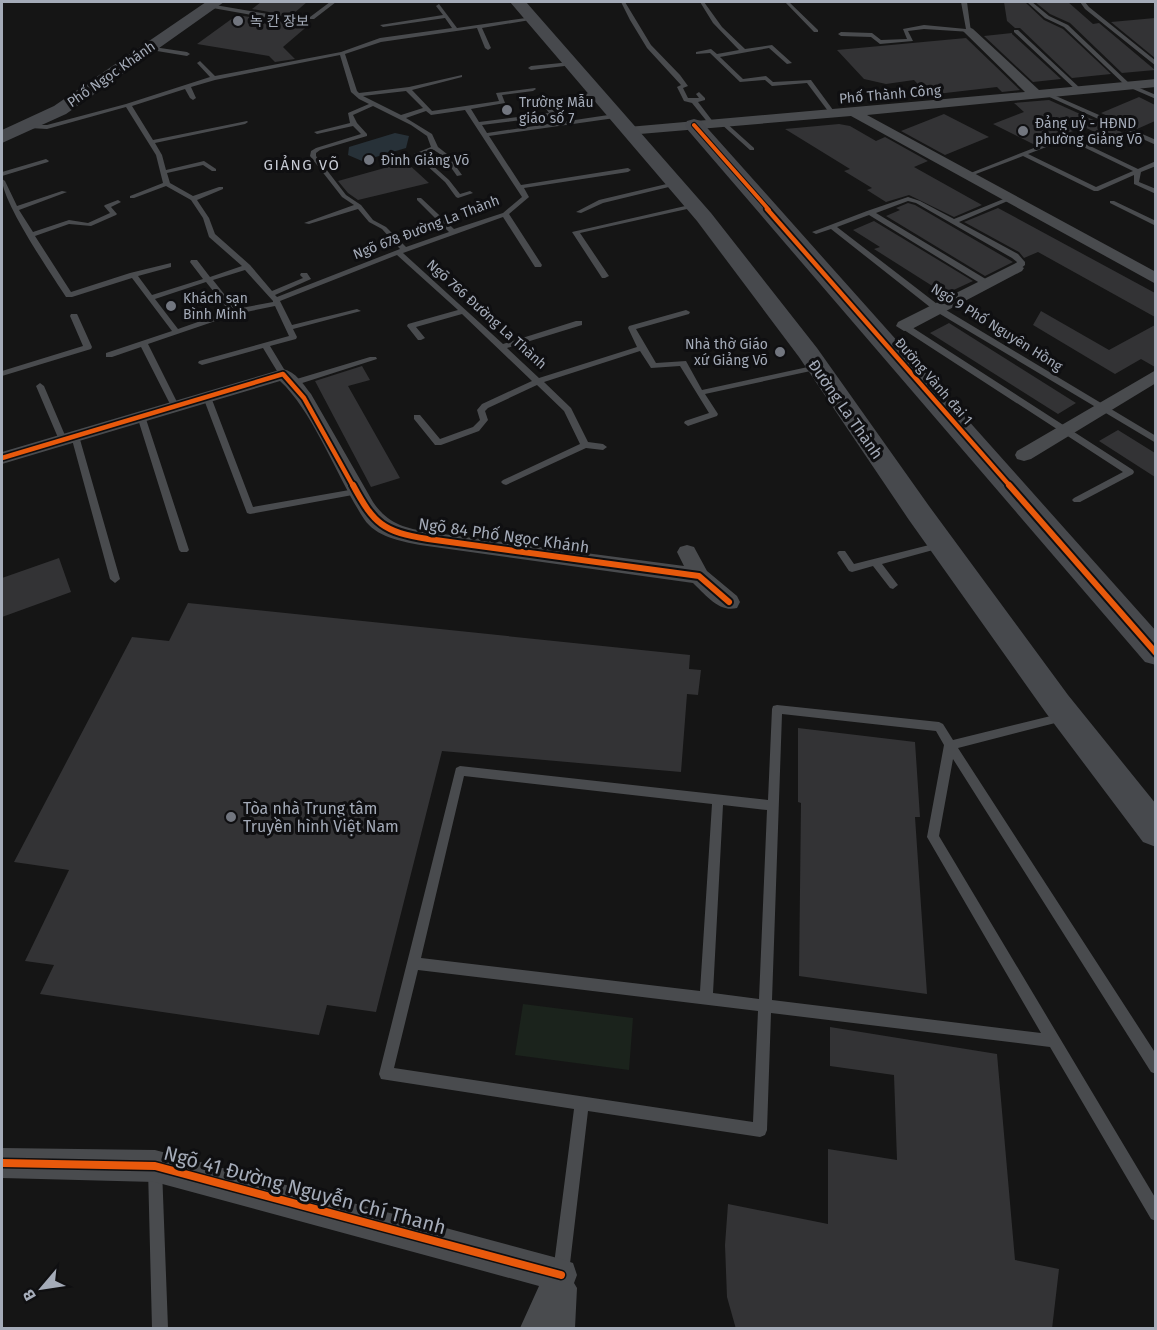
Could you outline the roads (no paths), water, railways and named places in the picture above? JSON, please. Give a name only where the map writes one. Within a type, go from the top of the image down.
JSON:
[{"type":"main road","name":"Đường La Thành","points":[[518,2],[694,206],[817,367],[1066,716],[1155,831]]},
{"type":"main road","name":"Phố Ngọc Khánh","points":[[2,137],[30,126],[79,97],[212,4]]},
{"type":"main road","name":"Đường Vành đai 1","points":[[705,118],[1155,653]]},
{"type":"street","points":[[969,31],[1042,94]]},
{"type":"street","name":"Phố Thành Công","points":[[621,124],[705,118],[833,114],[1155,83]]},
{"type":"street","points":[[853,112],[1008,200],[1155,279]]},
{"type":"street","points":[[904,326],[1016,268]]},
{"type":"street","points":[[1024,455],[1155,375]]},
{"type":"street","points":[[2,458],[207,397],[288,379]]},
{"type":"street","name":"Ngõ 84 Phố Ngọc Khánh","points":[[288,379],[304,397],[356,492],[379,524],[406,535],[699,576]]},
{"type":"street","points":[[687,552],[699,576],[729,602]]},
{"type":"street","name":"Ngõ 41 Đường Nguyễn Chí Thanh","points":[[2,1163],[155,1166],[561,1275]]},
{"type":"street","points":[[537,1329],[561,1275]]},
{"type":"street","points":[[558,1329],[561,1275]]},
{"type":"lane","points":[[312,18],[333,2]]},
{"type":"lane","points":[[622,2],[648,45],[672,68],[685,86],[680,87],[686,100],[705,118],[752,149]]},
{"type":"lane","points":[[702,2],[707,13],[728,38],[744,51]]},
{"type":"lane","points":[[787,2],[816,31]]},
{"type":"lane","points":[[840,34],[872,35],[880,42],[911,40],[905,30],[924,27],[969,31],[964,2]]},
{"type":"lane","points":[[1029,2],[1047,17],[1066,26],[1128,85],[1155,97]]},
{"type":"lane","points":[[1083,2],[1087,8],[1155,64]]},
{"type":"lane","points":[[212,4],[268,16]]},
{"type":"lane","points":[[439,6],[456,30]]},
{"type":"lane","points":[[390,38],[381,22],[446,16]]},
{"type":"lane","points":[[30,126],[47,127],[214,78],[342,53],[355,45],[390,38],[533,19]]},
{"type":"lane","points":[[478,27],[488,48]]},
{"type":"lane","points":[[1016,31],[1079,90]]},
{"type":"lane","points":[[716,56],[770,46],[789,63]]},
{"type":"lane","points":[[147,48],[187,54]]},
{"type":"lane","points":[[698,53],[711,51],[742,81],[766,78],[772,84],[809,81],[833,114]]},
{"type":"lane","points":[[342,53],[350,84],[358,95],[402,117],[430,135],[435,148],[445,155],[459,175]]},
{"type":"lane","points":[[200,63],[214,78]]},
{"type":"lane","points":[[531,68],[571,64]]},
{"type":"lane","points":[[358,95],[407,89],[460,76]]},
{"type":"lane","points":[[187,86],[193,98]]},
{"type":"lane","points":[[407,89],[431,113],[503,102],[498,94],[533,89]]},
{"type":"lane","points":[[550,100],[596,94]]},
{"type":"lane","points":[[699,94],[703,99],[705,118]]},
{"type":"lane","points":[[1042,94],[1155,143]]},
{"type":"lane","points":[[478,124],[553,114],[542,99]]},
{"type":"lane","points":[[317,132],[354,124],[350,114],[374,104]]},
{"type":"lane","points":[[128,105],[159,155],[167,184],[194,199],[206,218],[212,235],[247,267],[274,299],[293,337],[202,363]]},
{"type":"lane","name":"Ngõ 678 Đường La Thành","points":[[274,299],[453,231],[505,214],[526,197],[506,171],[467,108]]},
{"type":"lane","points":[[402,117],[427,109]]},
{"type":"lane","points":[[150,142],[245,122]]},
{"type":"lane","name":"Ngõ 766 Đường La Thành","points":[[354,124],[365,135],[318,149],[313,152],[313,156],[344,196],[358,206],[371,221],[384,228],[402,251],[539,381],[642,348]]},
{"type":"lane","points":[[485,135],[621,124]]},
{"type":"lane","points":[[966,176],[1067,137],[1138,171]]},
{"type":"lane","points":[[435,148],[417,154],[447,182],[458,196],[470,193]]},
{"type":"lane","points":[[1023,154],[1096,190],[1155,163]]},
{"type":"lane","points":[[2,174],[46,161]]},
{"type":"lane","points":[[164,172],[204,163],[214,170]]},
{"type":"lane","points":[[520,188],[628,170]]},
{"type":"lane","points":[[1138,171],[1136,183],[1155,192]]},
{"type":"lane","points":[[2,181],[15,209],[69,295],[168,265]]},
{"type":"lane","points":[[132,197],[167,184]]},
{"type":"lane","points":[[579,212],[601,201],[675,184]]},
{"type":"lane","points":[[194,199],[221,188]]},
{"type":"lane","points":[[15,209],[64,192]]},
{"type":"lane","points":[[419,199],[453,231]]},
{"type":"lane","points":[[816,232],[908,199],[918,202],[1015,256],[1021,262],[1016,268]]},
{"type":"lane","points":[[954,222],[1008,200]]},
{"type":"lane","points":[[31,235],[69,222],[89,225],[114,214],[107,206],[118,202]]},
{"type":"lane","points":[[1112,202],[1155,224]]},
{"type":"lane","points":[[307,223],[358,206]]},
{"type":"lane","points":[[605,276],[576,232],[694,206]]},
{"type":"lane","points":[[869,212],[986,283]]},
{"type":"lane","points":[[505,214],[538,265]]},
{"type":"lane","name":"Ngõ 9 Phố Nguyên Hồng","points":[[831,226],[938,309],[1155,441]]},
{"type":"lane","points":[[194,262],[234,312]]},
{"type":"lane","points":[[150,298],[247,267]]},
{"type":"lane","points":[[133,275],[177,332]]},
{"type":"lane","points":[[109,356],[234,312],[256,306],[258,309],[307,279],[304,275]]},
{"type":"lane","points":[[290,328],[357,311]]},
{"type":"lane","points":[[421,338],[411,326],[464,311]]},
{"type":"lane","points":[[686,312],[632,328],[654,366],[683,363],[714,414],[688,423]]},
{"type":"lane","points":[[2,374],[88,347],[74,316]]},
{"type":"lane","points":[[503,347],[579,323]]},
{"type":"lane","points":[[904,326],[1130,472],[1077,500]]},
{"type":"lane","points":[[144,344],[176,406]]},
{"type":"lane","points":[[265,345],[288,379],[373,359]]},
{"type":"lane","points":[[700,393],[817,367]]},
{"type":"lane","points":[[417,417],[438,443],[476,429],[484,420],[481,410],[485,406],[539,381],[568,410],[585,445]]},
{"type":"lane","points":[[40,386],[69,438],[115,579]]},
{"type":"lane","points":[[207,397],[250,511],[356,492]]},
{"type":"lane","points":[[141,416],[184,550]]},
{"type":"lane","points":[[506,482],[585,445],[603,447]]},
{"type":"lane","points":[[842,553],[852,568],[942,544]]},
{"type":"lane","points":[[875,562],[893,585]]},
{"type":"lane","points":[[773,806],[460,771],[386,1074],[760,1130],[777,709],[939,728],[1155,1067]]},
{"type":"lane","points":[[950,745],[1066,716]]},
{"type":"lane","points":[[950,745],[933,837],[1155,1214]]},
{"type":"lane","points":[[706,999],[718,800]]},
{"type":"lane","points":[[413,963],[1054,1041]]},
{"type":"lane","points":[[561,1275],[582,1103]]},
{"type":"lane","points":[[155,1166],[160,1329]]},
{"type":"place","name":"녹 칸 장보","points":[[238,21]]},
{"type":"place","name":"Trường Mẫu giáo số 7","points":[[507,110]]},
{"type":"place","name":"Đảng uỷ - HĐND phường Giảng Võ","points":[[1023,131]]},
{"type":"place","name":"Đình Giảng Võ","points":[[369,160]]},
{"type":"place","name":"Khách sạn Bình Minh","points":[[171,306]]},
{"type":"place","name":"Nhà thờ Giáo xứ Giảng Võ","points":[[780,352]]},
{"type":"place","name":"Tòa nhà Trung tâm Truyền hình Việt Nam","points":[[231,817]]},
{"type":"district","name":"GIẢNG VÕ","points":[[302,165]]}]
